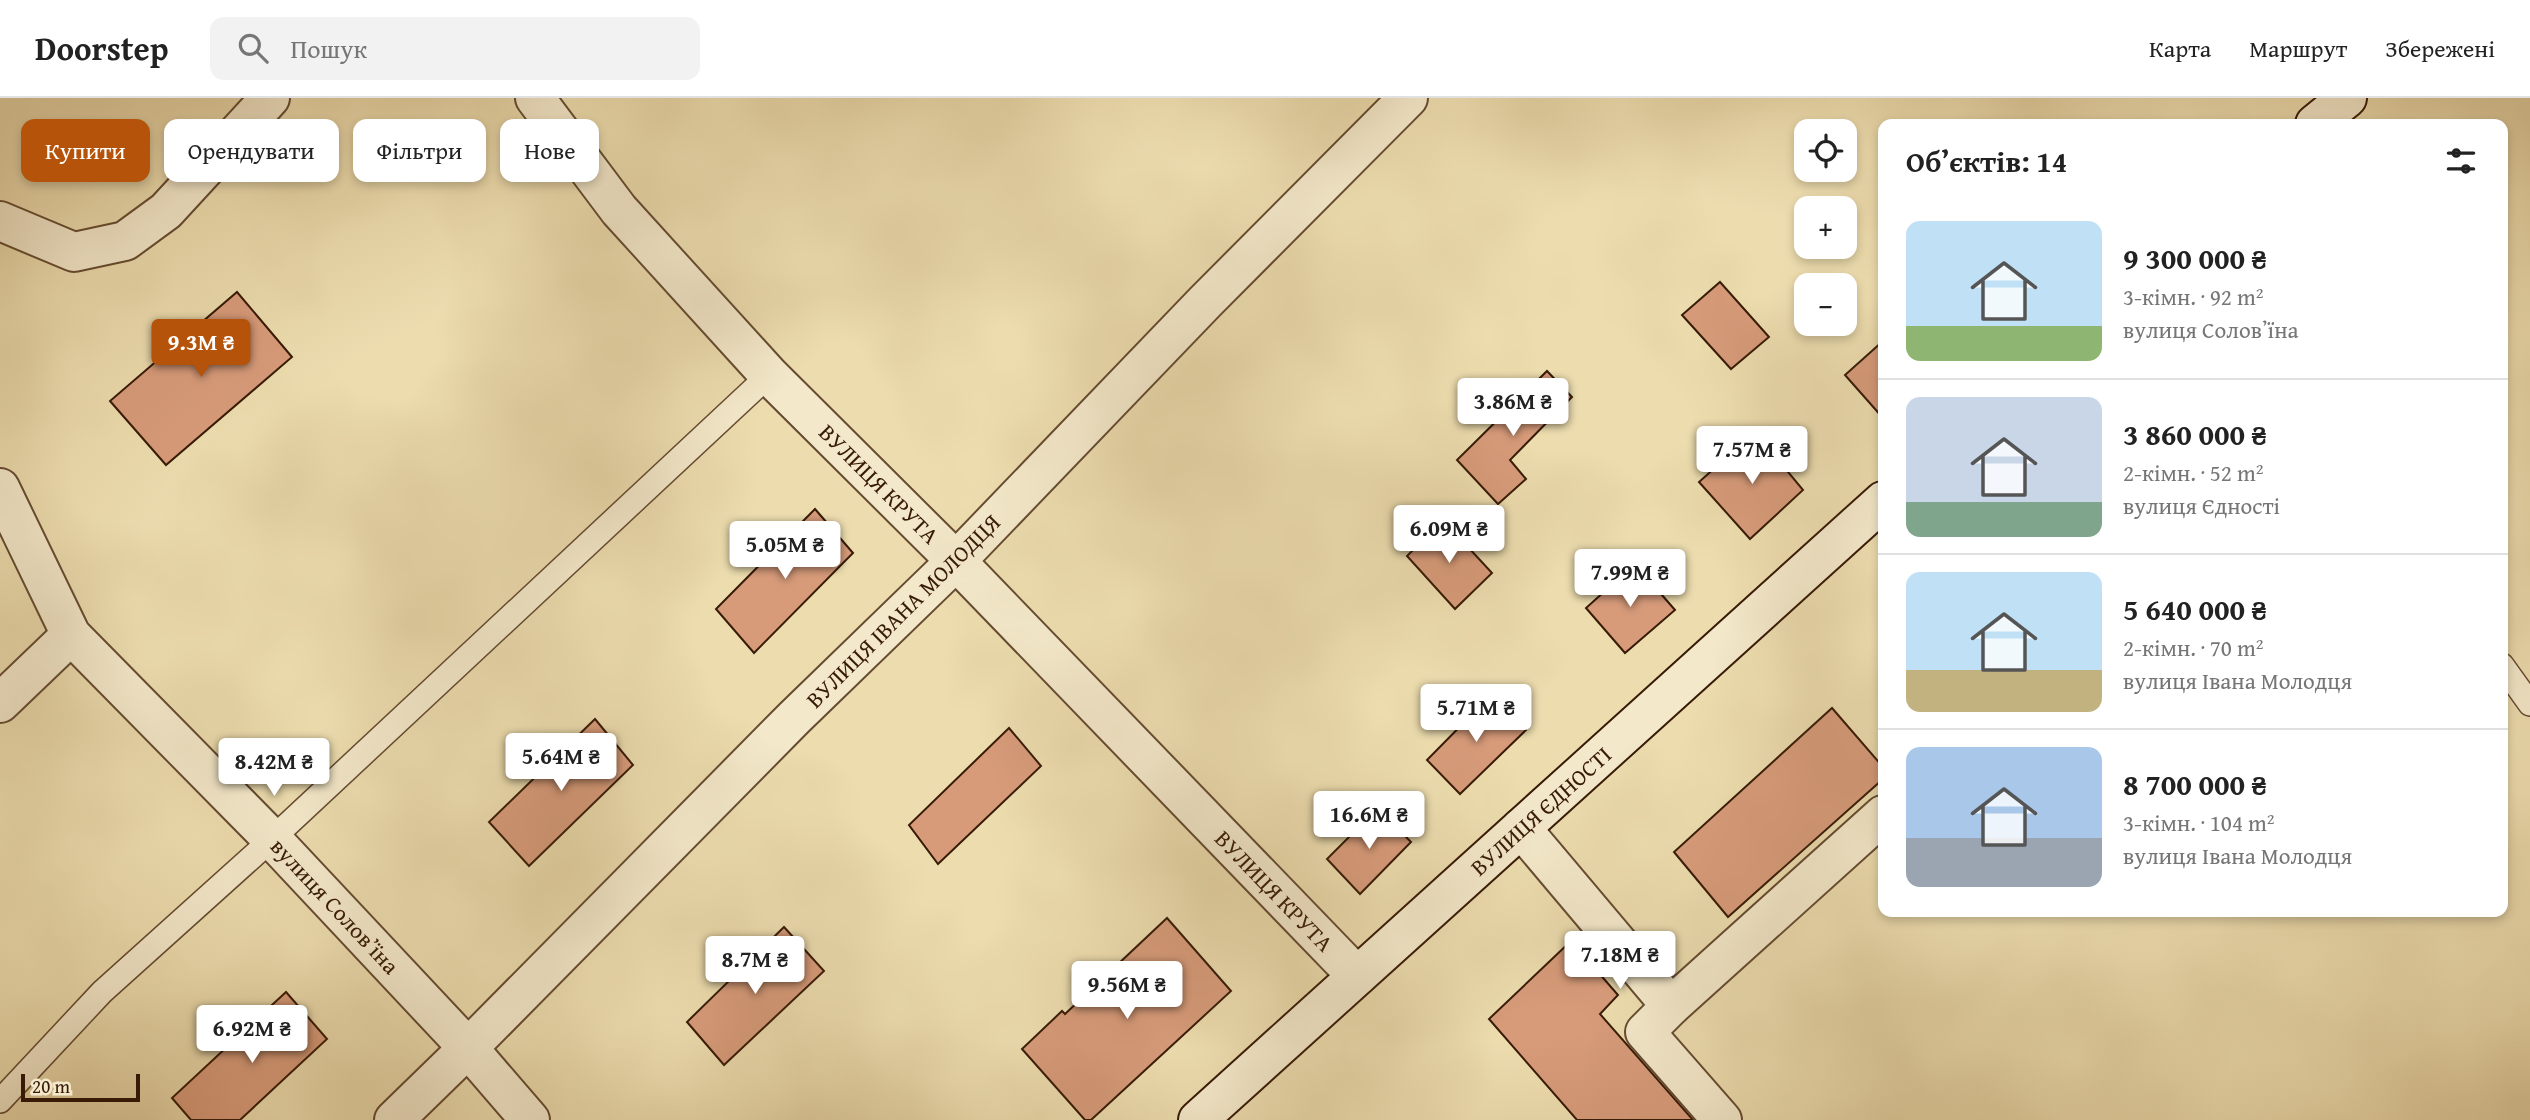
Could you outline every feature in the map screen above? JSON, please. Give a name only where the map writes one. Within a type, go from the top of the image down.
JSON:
[{"type":"street","points":[[0,221],[74,252],[125,241],[166,211],[270,98]]},
{"type":"street","name":"ВУЛИЦЯ КРУТА","points":[[535,98],[619,210],[769,375],[956,561],[1357,976]]},
{"type":"street","name":"ВУЛИЦЯ ІВАНА МОЛОДЦЯ","points":[[394,1120],[794,718],[956,561],[1205,302],[1408,98]]},
{"type":"street","points":[[2321,119],[2347,98]]},
{"type":"street","name":"вулиця Соловʼїна","points":[[0,488],[71,635],[272,839],[468,1048],[530,1120]]},
{"type":"street","name":"ВУЛИЦЯ ЄДНОСТІ","points":[[1198,1120],[1878,506]]},
{"type":"street","points":[[0,703],[71,635]]},
{"type":"street","points":[[1722,1120],[1645,1032],[1878,820]]},
{"type":"street","points":[[1521,828],[1671,1006]]},
{"type":"lane","points":[[0,1101],[102,992],[272,839],[769,375]]},
{"type":"lane","points":[[2508,673],[2530,704]]},
{"type":"building","points":[[1720,282],[1769,337],[1731,369],[1682,315]]},
{"type":"building","points":[[237,292],[292,357],[166,465],[110,401]]},
{"type":"building","points":[[1878,345],[1878,412],[1845,375]]},
{"type":"building","points":[[1547,371],[1572,397],[1510,460],[1526,479],[1498,504],[1457,460]]},
{"type":"building","points":[[1755,432],[1803,490],[1750,539],[1699,482]]},
{"type":"building","points":[[815,509],[853,553],[754,653],[716,609]]},
{"type":"building","points":[[1443,520],[1492,573],[1455,609],[1407,556]]},
{"type":"building","points":[[1635,564],[1675,610],[1625,653],[1586,608]]},
{"type":"building","points":[[1492,694],[1526,730],[1460,794],[1427,760]]},
{"type":"building","points":[[1832,708],[1878,761],[1878,783],[1728,917],[1674,852]]},
{"type":"building","points":[[595,719],[633,765],[529,866],[489,822]]},
{"type":"building","points":[[1009,728],[1041,766],[938,864],[909,825]]},
{"type":"building","points":[[1378,808],[1411,842],[1360,894],[1327,859]]},
{"type":"building","points":[[1167,918],[1231,991],[1091,1120],[1085,1120],[1022,1049],[1062,1011],[1065,1014]]},
{"type":"building","points":[[784,927],[824,971],[724,1065],[687,1022]]},
{"type":"building","points":[[1571,941],[1618,995],[1600,1014],[1693,1120],[1577,1120],[1489,1019]]},
{"type":"building","points":[[286,992],[327,1039],[240,1120],[191,1120],[172,1098]]}]
